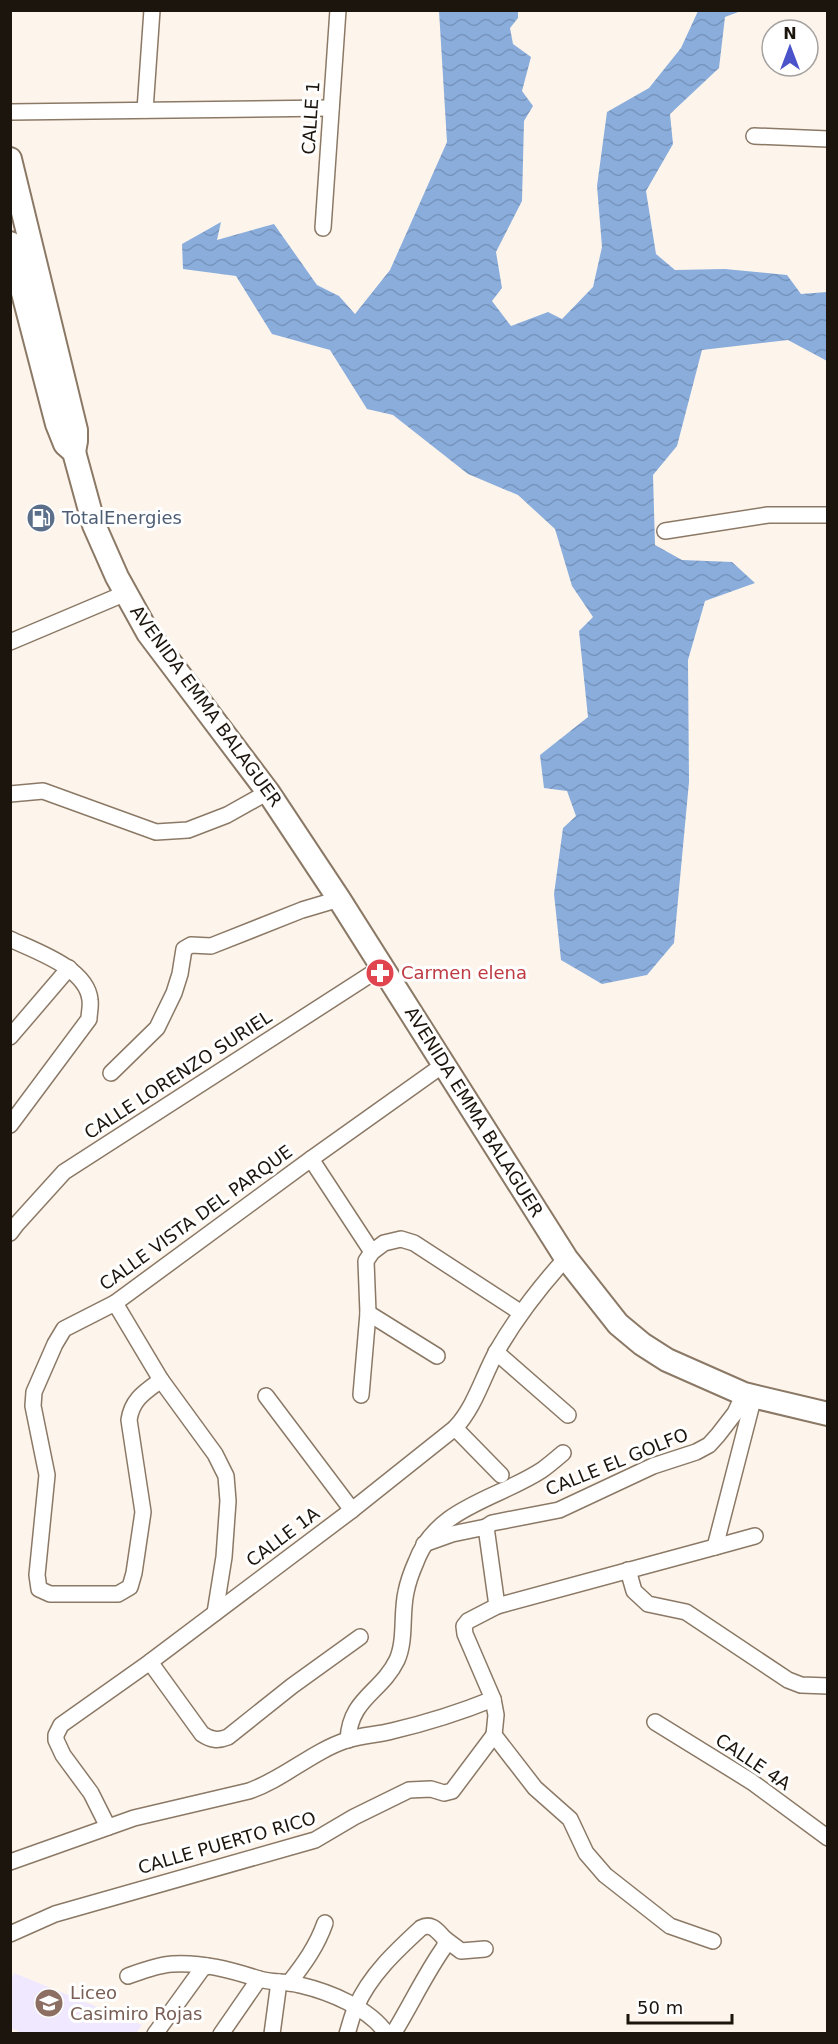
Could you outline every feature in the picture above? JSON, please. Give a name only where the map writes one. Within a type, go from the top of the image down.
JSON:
[{"type":"street","points":[[146,111],[152,10]]},
{"type":"street","name":"CALLE 1","points":[[323,228],[338,10]]},
{"type":"street","points":[[10,112],[331,108]]},
{"type":"street","points":[[754,136],[828,139]]},
{"type":"street","name":"AVENIDA EMMA BALAGUER","points":[[10,159],[76,430],[74,452],[94,525],[126,594],[148,633],[268,792],[339,899],[566,1258],[618,1324],[642,1344],[667,1360],[749,1395],[828,1414]]},
{"type":"street","name":"AVENIDA EMMA BALAGUER","points":[[10,243],[57,424],[66,444],[74,452]]},
{"type":"street","points":[[665,531],[768,515],[826,518]]},
{"type":"street","points":[[10,642],[126,594]]},
{"type":"street","points":[[10,794],[43,791],[156,832],[188,830],[227,815],[268,792]]},
{"type":"street","points":[[111,1073],[157,1028],[174,993],[184,949],[191,945],[211,946],[302,910],[339,899]]},
{"type":"street","points":[[10,939],[69,968],[83,983],[90,998],[89,1018],[10,1125]]},
{"type":"street","name":"CALLE LORENZO SURIEL","points":[[10,1233],[64,1172],[382,967]]},
{"type":"street","points":[[10,1037],[69,968]]},
{"type":"street","name":"CALLE VISTA DEL PARQUE","points":[[161,1380],[138,1397],[130,1409],[129,1420],[143,1512],[130,1587],[118,1594],[50,1594],[39,1589],[38,1575],[47,1475],[33,1406],[34,1392],[64,1329],[115,1303],[443,1065]]},
{"type":"street","points":[[311,1159],[372,1252]]},
{"type":"street","points":[[361,1395],[368,1313],[366,1261],[372,1252],[384,1243],[401,1239],[414,1243],[520,1312]]},
{"type":"street","name":"CALLE 1A","points":[[108,1827],[91,1793],[63,1755],[56,1740],[61,1725],[150,1662],[455,1428],[468,1412],[496,1352],[520,1312],[566,1258]]},
{"type":"street","points":[[115,1303],[161,1380],[215,1454],[226,1476],[228,1501],[224,1557],[215,1613]]},
{"type":"street","points":[[368,1313],[436,1356]]},
{"type":"street","points":[[496,1352],[568,1415]]},
{"type":"street","points":[[715,1547],[749,1395]]},
{"type":"street","name":"CALLE EL GOLFO","points":[[424,1544],[452,1534],[486,1527],[492,1523],[559,1510],[653,1466],[702,1449],[718,1435],[749,1395]]},
{"type":"street","points":[[267,1396],[351,1510]]},
{"type":"street","points":[[455,1428],[501,1475]]},
{"type":"street","points":[[348,1740],[350,1718],[396,1660],[401,1643],[406,1591],[424,1544],[430,1535],[466,1508],[541,1471],[563,1453]]},
{"type":"street","points":[[486,1527],[497,1606]]},
{"type":"street","points":[[713,1941],[670,1926],[605,1875],[586,1853],[570,1819],[535,1788],[494,1735],[493,1699],[465,1634],[464,1626],[468,1621],[497,1606],[755,1536]]},
{"type":"street","points":[[628,1570],[634,1591],[648,1604],[686,1612],[788,1680],[801,1685],[828,1686]]},
{"type":"street","points":[[150,1662],[202,1734],[215,1740],[222,1739],[360,1637]]},
{"type":"street","points":[[10,1862],[134,1818],[249,1791],[263,1786],[302,1762],[348,1740],[392,1731],[493,1699]]},
{"type":"street","name":"CALLE 4A","points":[[655,1722],[752,1782],[828,1838]]},
{"type":"street","name":"CALLE PUERTO RICO","points":[[10,1934],[55,1914],[315,1840],[354,1817],[409,1790],[431,1790],[444,1793],[452,1791],[494,1735]]},
{"type":"street","points":[[272,2034],[284,1982],[308,1959],[320,1938],[325,1923]]},
{"type":"street","points":[[347,2034],[356,2006],[374,1976],[393,1953],[421,1928],[432,1927],[461,1951],[485,1949]]},
{"type":"street","points":[[393,2034],[410,2007],[422,1980],[445,1946],[445,1939]]},
{"type":"street","points":[[128,1976],[172,1964],[207,1966],[244,1973],[260,1979],[299,1984],[356,2006],[373,2017],[387,2034]]},
{"type":"street","points":[[155,2034],[202,1969],[207,1966]]},
{"type":"street","points":[[221,2034],[260,1979]]},
{"type":"shaded area","name":"Liceo Casimiro Rojas","points":[[14,1973],[142,2025],[136,2033],[22,2033],[11,2028],[11,1981]]},
{"type":"water","points":[[439,11],[518,11],[518,18],[510,28],[513,44],[531,57],[522,91],[533,106],[524,121],[522,201],[496,252],[502,288],[492,301],[511,326],[548,312],[562,319],[593,287],[602,247],[597,186],[607,112],[649,88],[681,48],[698,11],[741,11],[725,17],[719,68],[670,114],[673,144],[646,191],[656,254],[675,270],[725,269],[787,275],[801,294],[827,292],[827,361],[788,340],[702,350],[677,446],[653,475],[655,545],[682,560],[732,562],[755,583],[705,601],[688,660],[689,782],[674,943],[647,975],[602,984],[561,960],[554,894],[563,828],[576,816],[567,791],[544,788],[540,755],[588,717],[579,631],[593,617],[572,586],[555,529],[518,495],[468,474],[393,415],[367,409],[330,350],[272,334],[236,276],[183,269],[182,244],[221,222],[217,240],[274,224],[317,285],[339,296],[355,314],[390,270],[447,142]]},
{"type":"place","name":"TotalEnergies","points":[[41,518]]},
{"type":"place","name":"Carmen elena","points":[[380,973]]},
{"type":"place","name":"Liceo Casimiro Rojas","points":[[49,2003]]}]
